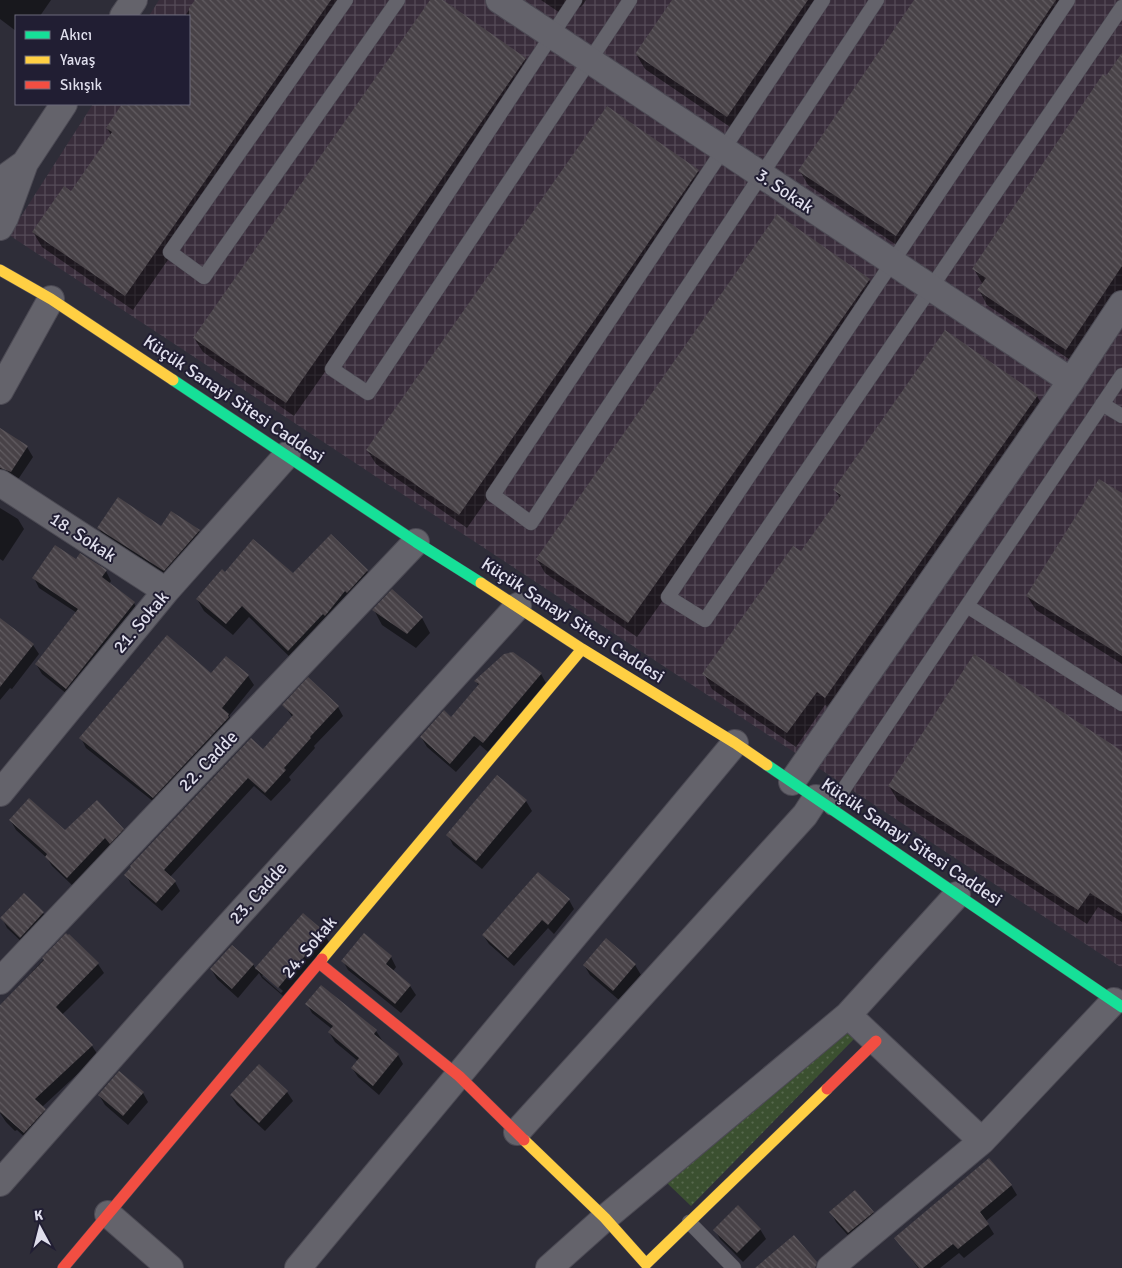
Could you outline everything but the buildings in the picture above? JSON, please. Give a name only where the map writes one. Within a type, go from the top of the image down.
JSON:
[{"type":"street","points":[[124,15],[134,0]]},
{"type":"street","name":"3. Sokak","points":[[499,0],[1071,381]]},
{"type":"street","points":[[0,227],[25,163],[63,105]]},
{"type":"street","points":[[0,181],[25,163]]},
{"type":"street","name":"Küçük Sanayi Sitesi Caddesi","points":[[0,270],[51,299],[416,542],[582,649],[735,743],[1118,1004]]},
{"type":"street","points":[[0,391],[51,299]]},
{"type":"street","points":[[792,782],[1071,381],[1122,304]]},
{"type":"street","name":"21. Sokak","points":[[0,793],[166,591],[287,455]]},
{"type":"street","name":"18. Sokak","points":[[0,483],[166,591]]},
{"type":"street","name":"22. Cadde","points":[[0,980],[416,542]]},
{"type":"street","name":"23. Cadde","points":[[0,1183],[174,986],[518,606]]},
{"type":"street","name":"24. Sokak","points":[[63,1268],[582,649]]},
{"type":"street","points":[[298,1268],[460,1076],[735,743]]},
{"type":"street","points":[[517,1132],[805,815],[824,803]]},
{"type":"street","points":[[549,1268],[605,1218],[848,1015],[958,895]]},
{"type":"street","points":[[320,962],[460,1076],[605,1218],[648,1266],[690,1222],[876,1041]]},
{"type":"street","points":[[830,1268],[982,1140],[1118,1004]]},
{"type":"street","points":[[848,1015],[982,1140]]},
{"type":"street","points":[[108,1214],[170,1268]]},
{"type":"lane","points":[[346,0],[170,252],[204,276],[398,0]]},
{"type":"lane","points":[[574,0],[332,369],[368,393],[630,0]]},
{"type":"lane","points":[[823,0],[493,495],[531,523],[877,0]]},
{"type":"lane","points":[[1068,0],[668,597],[705,620],[1122,7]]},
{"type":"lane","points":[[824,803],[967,606],[1122,375]]},
{"type":"lane","points":[[1102,404],[1122,416]]},
{"type":"lane","points":[[967,606],[1122,704]]},
{"type":"lane","points":[[690,1222],[734,1268]]},
{"type":"shaded area","points":[[159,0],[1122,0],[1122,968],[9,235],[92,105],[190,105],[190,15],[150,15]]},
{"type":"green space","points":[[849,1031],[854,1039],[691,1206],[667,1183]]},
{"type":"traffic: fast","points":[[173,380],[416,542],[481,583]]},
{"type":"traffic: fast","points":[[767,765],[1122,1007]]},
{"type":"traffic: slow","points":[[0,270],[51,299],[173,380]]},
{"type":"traffic: slow","points":[[481,583],[767,765]]},
{"type":"traffic: slow","points":[[322,959],[582,649]]},
{"type":"traffic: slow","points":[[524,1140],[605,1218],[646,1264],[827,1089]]},
{"type":"traffic: jam","points":[[63,1268],[322,959]]},
{"type":"traffic: jam","points":[[319,963],[459,1076],[524,1140]]},
{"type":"traffic: jam","points":[[827,1089],[876,1041]]}]
